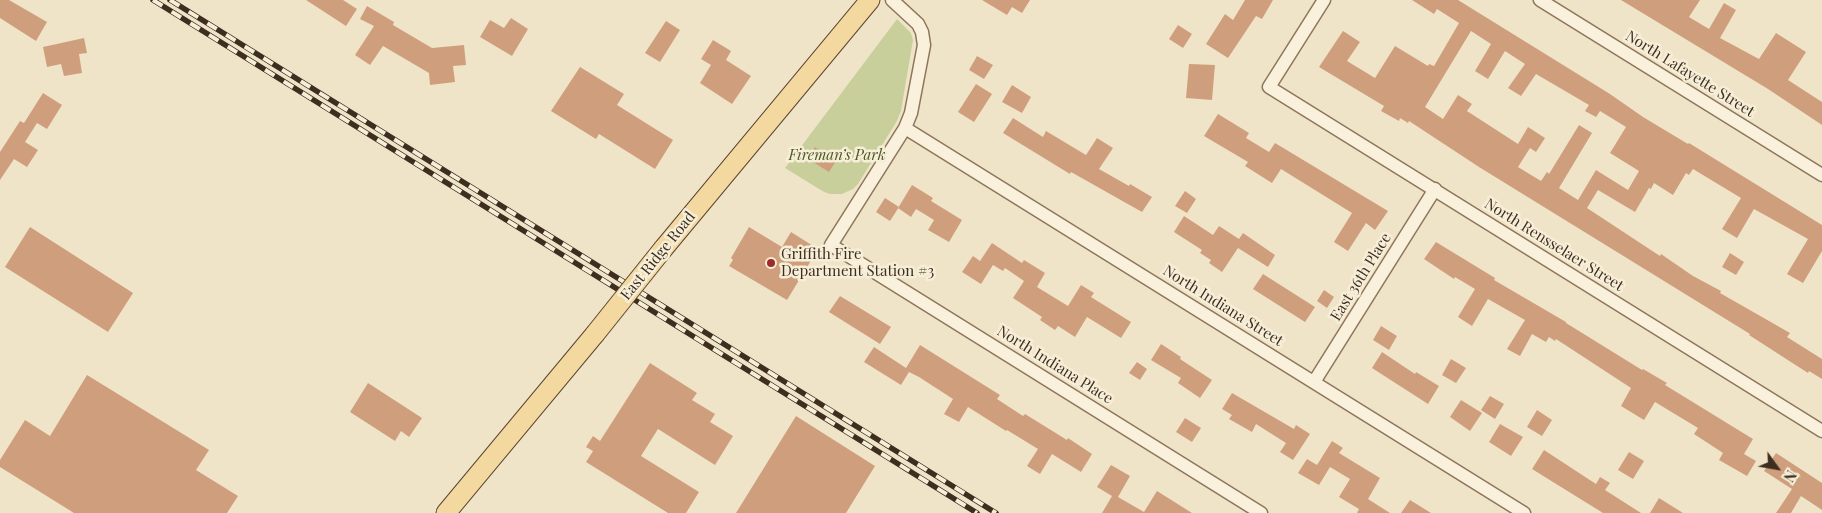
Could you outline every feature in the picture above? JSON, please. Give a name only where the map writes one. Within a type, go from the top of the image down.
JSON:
[{"type":"main road","name":"East Ridge Road","points":[[446,513],[870,0]]},
{"type":"street","points":[[892,0],[918,24],[924,44],[911,113],[905,128]]},
{"type":"street","name":"North Rensselaer Street","points":[[1324,0],[1269,87],[1822,430]]},
{"type":"street","name":"North Lafayette Street","points":[[1540,0],[1822,175]]},
{"type":"street","name":"North Indiana Place","points":[[905,128],[831,245],[1261,513]]},
{"type":"street","name":"North Indiana Street","points":[[905,128],[1524,513]]},
{"type":"street","name":"East 36th Place","points":[[1314,382],[1435,189]]},
{"type":"green space","name":"Fireman’s Park","points":[[897,19],[911,33],[913,40],[901,111],[897,121],[853,189],[842,194],[824,192],[785,168]]},
{"type":"building","points":[[0,0],[9,0],[47,22],[36,41],[0,18]]},
{"type":"building","points":[[306,0],[343,0],[357,9],[346,26]]},
{"type":"building","points":[[982,0],[1030,0],[1022,13],[1012,7],[1007,15]]},
{"type":"building","points":[[1245,0],[1273,0],[1262,19],[1256,16],[1228,58],[1206,44],[1225,14],[1233,20]]},
{"type":"building","points":[[1412,0],[1458,0],[1610,94],[1643,117],[1689,143],[1822,225],[1822,251],[1803,283],[1787,274],[1808,239],[1754,209],[1737,238],[1722,229],[1741,198],[1693,169],[1689,175],[1686,173],[1673,195],[1654,183],[1635,212],[1598,190],[1587,208],[1660,256],[1661,254],[1693,276],[1721,291],[1720,293],[1790,333],[1787,337],[1822,359],[1822,379],[1809,371],[1808,373],[1750,334],[1479,167],[1409,121],[1408,123],[1400,118],[1399,121],[1381,111],[1384,106],[1319,67],[1343,31],[1360,42],[1347,61],[1375,78],[1395,46],[1428,66],[1429,64],[1434,66],[1459,23],[1437,9],[1434,14]],"holes":[[[1471,31],[1491,44],[1475,71],[1488,79],[1505,51],[1525,64],[1508,88],[1521,96],[1536,74],[1589,105],[1585,111],[1596,117],[1600,111],[1626,127],[1610,153],[1639,171],[1628,190],[1596,170],[1578,200],[1559,188],[1592,133],[1579,125],[1549,174],[1547,172],[1541,181],[1518,167],[1530,148],[1536,152],[1545,138],[1528,127],[1518,144],[1467,111],[1472,104],[1458,95],[1443,119],[1425,107]]]},
{"type":"building","points":[[1621,0],[1700,0],[1689,17],[1709,29],[1724,3],[1736,10],[1720,38],[1759,59],[1776,33],[1806,52],[1788,80],[1822,102],[1822,125],[1768,89]]},
{"type":"building","points":[[367,6],[394,22],[393,25],[432,48],[464,45],[466,65],[453,66],[455,82],[430,85],[429,73],[383,46],[370,65],[355,55],[374,26],[360,19]]},
{"type":"building","points":[[511,18],[528,29],[512,56],[480,37],[490,20],[504,28]]},
{"type":"building","points":[[666,21],[680,30],[660,62],[645,53]]},
{"type":"building","points":[[1178,25],[1192,34],[1183,48],[1169,39]]},
{"type":"building","points":[[84,38],[87,53],[79,54],[82,73],[64,76],[61,64],[47,67],[43,47]]},
{"type":"building","points":[[713,40],[731,51],[726,60],[751,76],[732,104],[700,83],[711,65],[701,59]]},
{"type":"building","points":[[977,56],[993,65],[984,79],[969,70]]},
{"type":"building","points":[[1189,64],[1215,65],[1212,100],[1186,98]]},
{"type":"building","points":[[580,67],[624,94],[617,105],[673,140],[655,169],[599,134],[596,139],[551,111]]},
{"type":"building","points":[[976,84],[992,94],[974,122],[958,112]]},
{"type":"building","points":[[1012,85],[1031,97],[1022,113],[1002,102]]},
{"type":"building","points":[[43,93],[62,105],[47,129],[37,123],[25,142],[38,150],[27,167],[14,159],[0,180],[0,152],[20,121],[24,123]]},
{"type":"building","points":[[1218,114],[1249,133],[1246,138],[1269,152],[1275,143],[1388,211],[1375,230],[1366,223],[1348,251],[1334,242],[1352,213],[1281,169],[1272,183],[1245,166],[1248,162],[1204,136]]},
{"type":"building","points":[[1013,118],[1043,137],[1046,131],[1086,155],[1097,138],[1113,148],[1099,169],[1152,197],[1142,212],[1071,172],[1070,174],[1003,133]]},
{"type":"building","points":[[815,147],[836,161],[829,172],[808,159]]},
{"type":"building","points":[[912,185],[933,198],[931,201],[962,220],[949,242],[928,230],[934,220],[916,209],[911,217],[898,208]]},
{"type":"building","points":[[1185,191],[1196,199],[1187,213],[1175,206]]},
{"type":"building","points":[[885,198],[899,207],[890,221],[876,212]]},
{"type":"building","points":[[1184,216],[1213,235],[1219,226],[1239,239],[1243,233],[1275,255],[1268,267],[1238,248],[1222,272],[1209,263],[1211,260],[1200,253],[1202,250],[1174,232]]},
{"type":"building","points":[[30,227],[133,293],[108,332],[5,267]]},
{"type":"building","name":"Griffith Fire Department Station #3","points":[[749,227],[782,247],[791,232],[818,249],[787,300],[729,266],[733,260],[731,258]]},
{"type":"building","points":[[1436,242],[1495,278],[1494,280],[1566,322],[1642,370],[1667,383],[1665,385],[1753,439],[1744,454],[1756,461],[1747,476],[1719,460],[1723,453],[1694,434],[1698,428],[1655,402],[1644,420],[1621,406],[1631,388],[1556,339],[1555,341],[1549,337],[1546,342],[1532,334],[1520,356],[1507,349],[1525,320],[1488,299],[1472,326],[1458,317],[1475,289],[1455,277],[1454,279],[1424,259]]},
{"type":"building","points":[[992,243],[1022,263],[1024,260],[1045,273],[1037,287],[1068,306],[1081,285],[1094,293],[1091,297],[1131,322],[1121,338],[1087,317],[1075,337],[1058,326],[1055,330],[1040,320],[1042,317],[1013,298],[1024,281],[1005,268],[1003,271],[993,265],[981,284],[962,272],[973,256],[980,261]]},
{"type":"building","points":[[1730,253],[1744,262],[1736,275],[1722,267]]},
{"type":"building","points":[[1263,274],[1315,307],[1305,322],[1253,289]]},
{"type":"building","points":[[1324,290],[1334,297],[1327,308],[1317,301]]},
{"type":"building","points":[[840,296],[891,327],[880,344],[829,312]]},
{"type":"building","points":[[1381,326],[1397,336],[1389,350],[1373,340]]},
{"type":"building","points":[[1161,344],[1212,380],[1200,398],[1178,383],[1181,378],[1151,360]]},
{"type":"building","points":[[920,345],[1000,395],[997,399],[1023,416],[1025,414],[1092,454],[1081,472],[1052,454],[1040,474],[1027,466],[1038,449],[968,407],[959,422],[944,414],[953,399],[909,372],[901,385],[864,362],[874,347],[906,368]]},
{"type":"building","points":[[1382,352],[1415,374],[1416,372],[1439,386],[1428,404],[1372,368]]},
{"type":"building","points":[[1451,359],[1466,368],[1456,383],[1442,375]]},
{"type":"building","points":[[1137,362],[1147,369],[1140,380],[1129,373]]},
{"type":"building","points":[[650,363],[697,393],[692,400],[715,414],[710,422],[733,436],[715,465],[658,429],[641,456],[699,492],[686,513],[668,513],[586,462],[593,451],[586,447],[593,436],[600,441]]},
{"type":"building","points":[[87,375],[209,450],[196,470],[238,496],[227,513],[74,513],[0,467],[0,460],[25,420],[50,436]]},
{"type":"building","points":[[368,383],[422,418],[409,437],[401,431],[395,441],[350,412]]},
{"type":"building","points":[[1232,393],[1294,429],[1296,425],[1310,434],[1293,460],[1280,452],[1286,443],[1256,424],[1252,432],[1229,419],[1232,415],[1222,409]]},
{"type":"building","points":[[1490,396],[1504,404],[1495,419],[1481,410]]},
{"type":"building","points":[[1461,400],[1482,413],[1470,431],[1450,417]]},
{"type":"building","points":[[1537,410],[1552,420],[1542,436],[1527,427]]},
{"type":"building","points":[[796,416],[875,466],[846,513],[736,513]]},
{"type":"building","points":[[1185,418],[1201,428],[1192,442],[1176,432]]},
{"type":"building","points":[[1500,424],[1523,437],[1511,456],[1489,442]]},
{"type":"building","points":[[1332,441],[1343,448],[1339,453],[1380,478],[1368,499],[1390,513],[1357,513],[1359,509],[1339,497],[1350,479],[1330,467],[1319,485],[1298,473],[1307,459],[1317,465]]},
{"type":"building","points":[[1544,450],[1596,484],[1600,477],[1610,483],[1605,490],[1641,513],[1603,513],[1532,469]]},
{"type":"building","points":[[1629,452],[1644,461],[1633,479],[1618,470]]},
{"type":"building","points":[[1776,453],[1822,483],[1822,510],[1801,496],[1791,513],[1776,513],[1792,489],[1764,471]]},
{"type":"building","points":[[1111,465],[1130,476],[1118,497],[1144,512],[1157,491],[1192,513],[1102,513],[1112,496],[1097,487]]},
{"type":"building","points":[[1659,498],[1683,513],[1650,513]]},
{"type":"building","points":[[1410,500],[1431,513],[1401,513]]},
{"type":"railway","points":[[153,0],[977,513]]},
{"type":"railway","points":[[170,0],[996,513]]},
{"type":"place","name":"Griffith Fire Department Station #3","points":[[771,263]]}]
